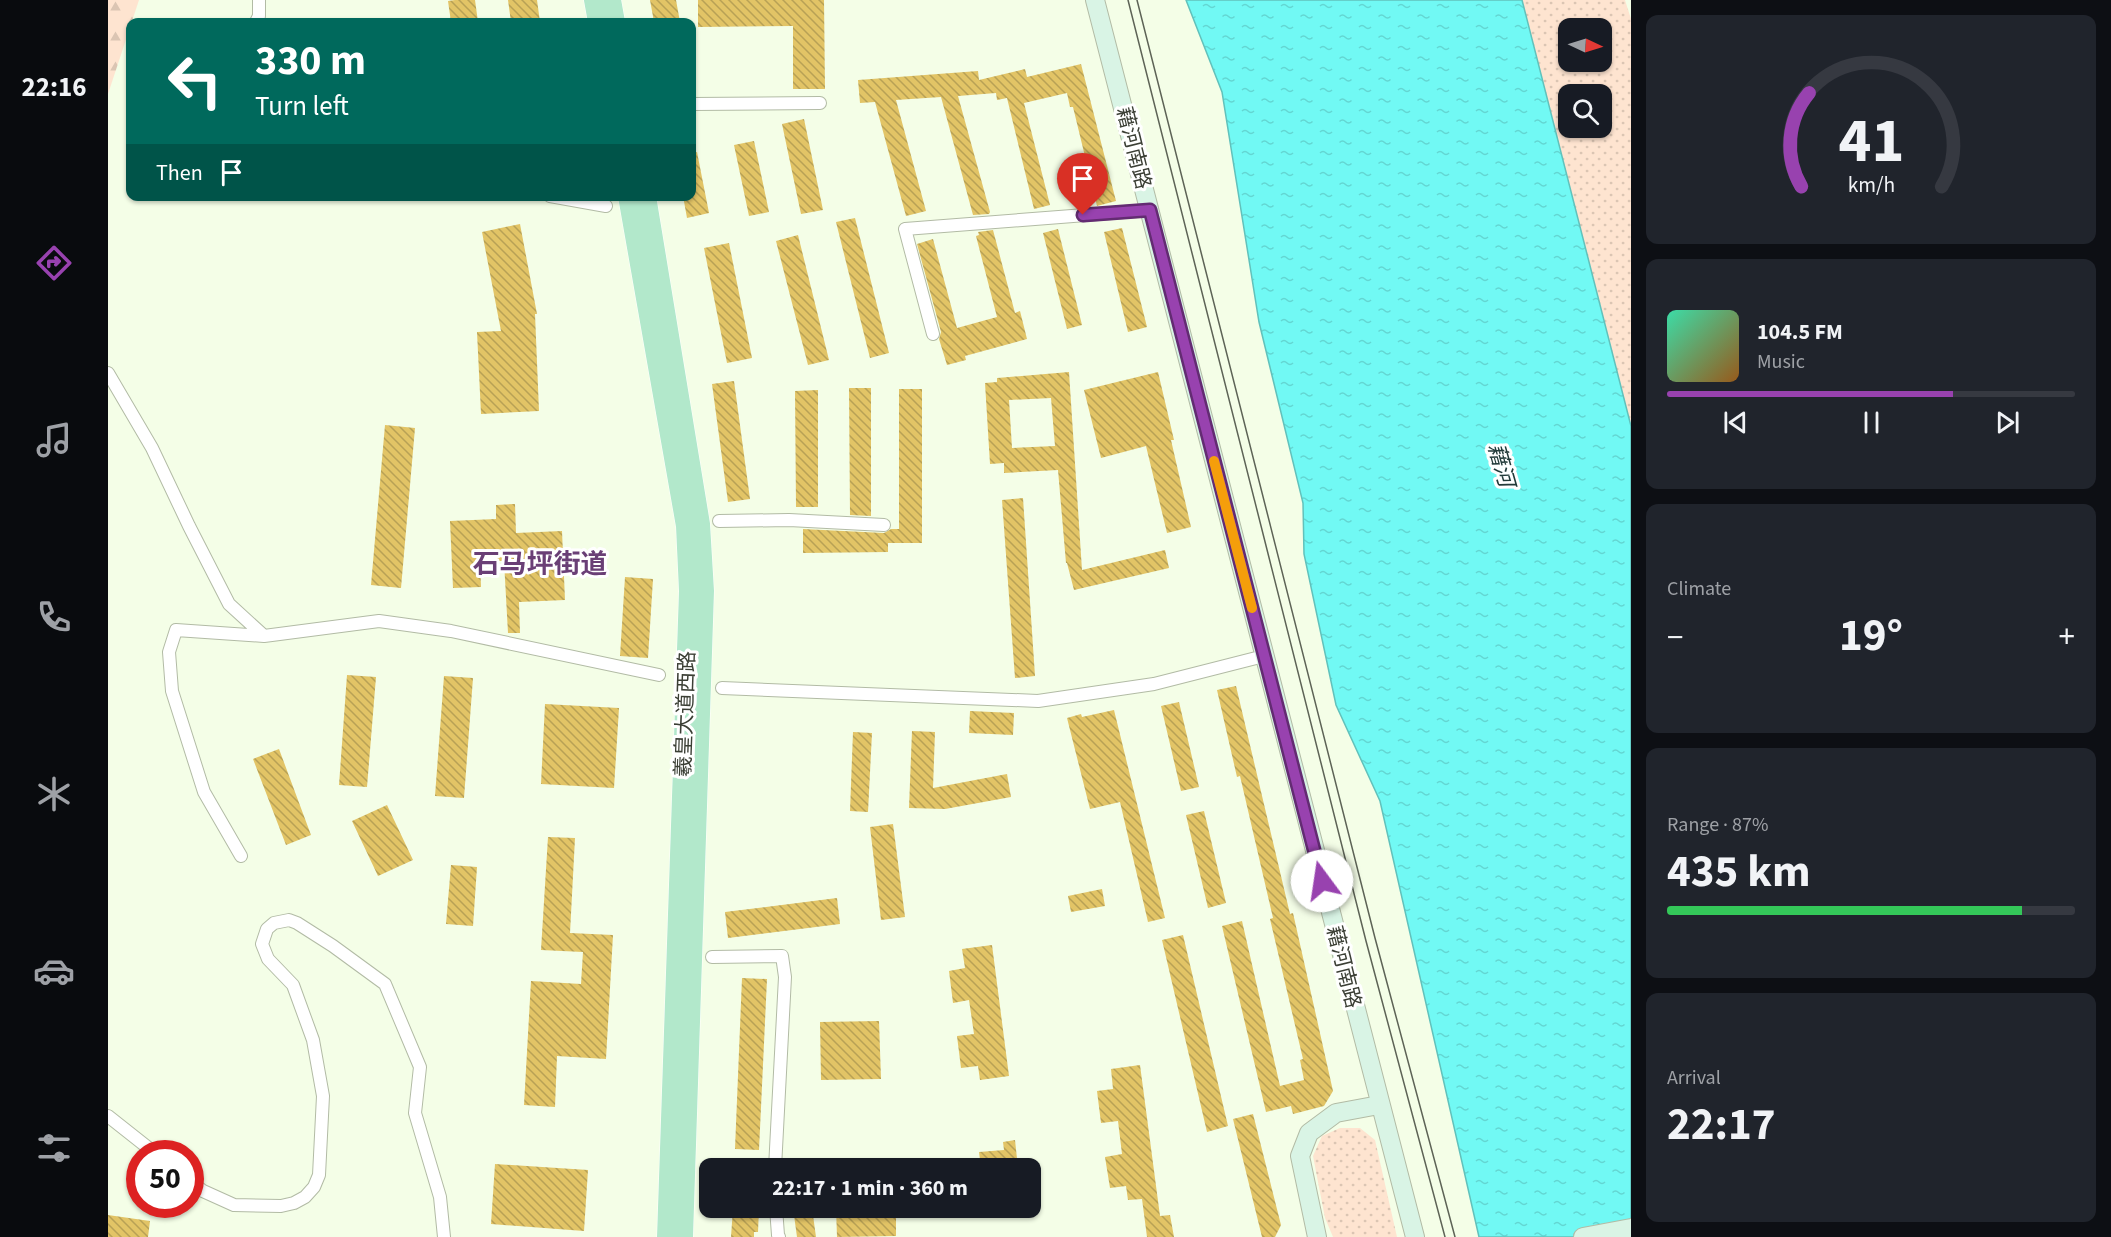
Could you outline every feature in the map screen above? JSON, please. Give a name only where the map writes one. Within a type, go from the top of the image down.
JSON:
[{"type":"main road","points":[[594,0],[597,18]]},
{"type":"main road","points":[[611,0],[614,18]]},
{"type":"main road","name":"藉河南路","points":[[1095,0],[1415,1237]]},
{"type":"main road","name":"羲皇大道西路","points":[[629,201],[686,526],[689,591],[667,1237]]},
{"type":"main road","name":"羲皇大道西路","points":[[647,201],[700,524],[704,591],[683,1237]]},
{"type":"main road","points":[[1317,1237],[1300,1156],[1309,1133],[1336,1113],[1379,1105]]},
{"type":"main road","points":[[1583,1237],[1631,1228]]},
{"type":"street","points":[[258,18],[259,0]]},
{"type":"street","points":[[696,104],[820,103]]},
{"type":"street","points":[[578,201],[606,206]]},
{"type":"street","points":[[933,334],[905,229],[1150,210]]},
{"type":"street","points":[[108,373],[152,448],[229,604],[264,636]]},
{"type":"street","points":[[718,520],[789,520],[884,525]]},
{"type":"street","points":[[241,856],[204,792],[172,691],[169,652],[176,630],[264,636],[380,621],[451,631],[659,675]]},
{"type":"street","points":[[722,688],[1038,701],[1154,684],[1264,656]]},
{"type":"street","points":[[204,1191],[234,1205],[281,1206],[305,1197],[314,1187],[319,1174],[322,1096],[313,1040],[293,985],[268,959],[262,944],[267,929],[274,923],[290,920],[333,946],[385,984],[420,1067],[415,1113],[440,1197],[444,1237]]},
{"type":"street","points":[[712,957],[782,956],[785,978],[776,1158]]},
{"type":"street","points":[[108,1116],[138,1140]]},
{"type":"street","points":[[777,1218],[779,1237]]},
{"type":"green space","points":[[108,0],[139,0],[133,18],[126,18],[126,39],[108,94]]},
{"type":"green space","points":[[1522,0],[1625,0],[1631,19],[1631,426]]},
{"type":"green space","points":[[1340,1128],[1360,1128],[1375,1140],[1397,1237],[1333,1237],[1325,1218],[1313,1156],[1322,1136]]},
{"type":"water","name":"藉河","points":[[1186,0],[1522,0],[1631,426],[1631,1237],[1479,1237],[1380,801],[1336,705],[1304,554],[1303,503],[1259,322],[1222,92]]},
{"type":"building","points":[[475,0],[477,18],[450,18],[448,1]]},
{"type":"building","points":[[508,0],[537,0],[539,18],[510,18]]},
{"type":"building","points":[[650,0],[676,0],[679,18],[653,18]]},
{"type":"building","points":[[698,0],[824,0],[825,89],[793,89],[793,26],[698,27]]},
{"type":"building","points":[[1081,64],[1116,201],[1097,206],[1073,107],[1070,107],[1067,93],[1024,103],[1050,205],[1034,209],[1007,98],[997,100],[996,93],[958,96],[990,212],[973,215],[941,97],[896,100],[926,211],[906,216],[875,102],[860,103],[858,80],[978,71],[979,80],[1025,69],[1027,77]]},
{"type":"building","points":[[804,119],[823,210],[801,214],[782,124]]},
{"type":"building","points":[[754,141],[769,212],[749,216],[734,145]]},
{"type":"building","points":[[696,152],[709,213],[687,218],[684,201],[696,201]]},
{"type":"building","points":[[855,218],[889,353],[870,358],[836,222]]},
{"type":"building","points":[[520,224],[537,314],[535,314],[539,411],[481,414],[477,332],[501,331],[482,232]]},
{"type":"building","points":[[1122,228],[1147,327],[1128,332],[1104,232]]},
{"type":"building","points":[[1058,229],[1082,325],[1067,329],[1043,233]]},
{"type":"building","points":[[993,230],[1015,313],[1020,311],[1027,339],[965,356],[966,360],[947,365],[939,339],[941,332],[917,244],[933,239],[957,328],[997,317],[976,236],[979,235],[978,232]]},
{"type":"building","points":[[798,235],[829,360],[808,365],[776,241]]},
{"type":"building","points":[[729,243],[752,358],[727,363],[704,248]]},
{"type":"building","points":[[1069,372],[1082,570],[1165,550],[1169,568],[1074,590],[1066,563],[1058,470],[1004,473],[1004,463],[990,464],[985,383],[997,382],[997,378]],"holes":[[[1051,398],[1055,446],[1012,448],[1009,400]]]},
{"type":"building","points":[[1158,372],[1191,527],[1167,533],[1146,446],[1101,458],[1084,390]]},
{"type":"building","points":[[734,381],[750,499],[728,502],[712,384]]},
{"type":"building","points":[[849,388],[871,388],[871,516],[850,515]]},
{"type":"building","points":[[899,389],[922,389],[922,543],[888,543],[888,552],[803,553],[803,529],[884,533],[891,529],[899,529]]},
{"type":"building","points":[[818,390],[818,507],[796,507],[795,391]]},
{"type":"building","points":[[385,425],[415,428],[401,588],[371,585]]},
{"type":"building","points":[[1023,498],[1035,676],[1015,678],[1002,500]]},
{"type":"building","points":[[515,504],[516,533],[562,531],[565,600],[519,602],[520,633],[508,633],[504,561],[480,561],[481,587],[453,588],[450,521],[496,519],[496,505]]},
{"type":"building","points":[[625,577],[653,579],[648,658],[620,656]]},
{"type":"building","points":[[347,675],[376,677],[367,787],[339,785]]},
{"type":"building","points":[[444,676],[473,678],[464,798],[435,796]]},
{"type":"building","points":[[1236,686],[1290,914],[1293,913],[1333,1091],[1324,1106],[1293,1114],[1291,1106],[1266,1112],[1222,926],[1242,921],[1280,1086],[1304,1080],[1300,1060],[1303,1059],[1270,919],[1273,918],[1240,776],[1237,777],[1217,690]]},
{"type":"building","points":[[1179,702],[1199,787],[1181,791],[1161,706]]},
{"type":"building","points":[[545,704],[619,708],[614,788],[541,784]]},
{"type":"building","points":[[1114,710],[1165,918],[1148,922],[1120,802],[1090,809],[1067,718]]},
{"type":"building","points":[[970,711],[1014,713],[1013,735],[969,733]]},
{"type":"building","points":[[912,731],[935,732],[933,788],[1007,774],[1011,797],[945,809],[909,808]]},
{"type":"building","points":[[853,732],[872,733],[868,812],[850,811]]},
{"type":"building","points":[[279,749],[311,835],[286,845],[253,759]]},
{"type":"building","points":[[387,805],[413,860],[378,876],[352,821]]},
{"type":"building","points":[[1204,811],[1226,903],[1208,908],[1186,815]]},
{"type":"building","points":[[893,824],[905,917],[881,920],[870,827]]},
{"type":"building","points":[[548,837],[575,838],[570,933],[613,935],[606,1059],[557,1056],[555,1107],[524,1105],[531,981],[581,984],[583,952],[541,950]]},
{"type":"building","points":[[451,865],[477,867],[473,926],[446,924]]},
{"type":"building","points":[[1102,889],[1105,906],[1071,912],[1068,896]]},
{"type":"building","points":[[837,898],[840,924],[728,938],[725,912]]},
{"type":"building","points":[[1183,935],[1228,1126],[1207,1132],[1162,940]]},
{"type":"building","points":[[992,945],[1009,1076],[980,1080],[978,1066],[961,1068],[957,1036],[974,1034],[969,1000],[953,1003],[949,971],[965,968],[962,949]]},
{"type":"building","points":[[742,978],[767,979],[759,1150],[735,1149]]},
{"type":"building","points":[[879,1021],[881,1079],[821,1080],[820,1022]]},
{"type":"building","points":[[1140,1065],[1160,1216],[1170,1215],[1174,1237],[1147,1237],[1142,1199],[1128,1200],[1126,1186],[1110,1188],[1105,1157],[1122,1154],[1118,1121],[1101,1123],[1097,1091],[1113,1089],[1111,1069]]},
{"type":"building","points":[[1253,1114],[1281,1225],[1275,1237],[1262,1237],[1233,1119]]},
{"type":"building","points":[[1015,1140],[1017,1158],[980,1158],[979,1152],[1004,1150],[1003,1142]]},
{"type":"building","points":[[495,1164],[588,1170],[584,1231],[491,1224]]},
{"type":"building","points":[[108,1215],[150,1221],[148,1237],[108,1237]]},
{"type":"building","points":[[732,1218],[759,1218],[758,1232],[754,1232],[754,1237],[731,1237]]},
{"type":"building","points":[[794,1218],[813,1218],[816,1237],[797,1237]]},
{"type":"building","points":[[836,1218],[896,1218],[896,1236],[837,1237]]},
{"type":"tram line","points":[[1128,0],[1366,941],[1445,1237]]},
{"type":"tram line","points":[[1137,0],[1375,938],[1455,1237]]},
{"type":"slow traffic","points":[[1214,461],[1252,608]]},
{"type":"district","name":"石马坪街道","points":[[540,564]]},
{"type":"route","points":[[1083,215],[1150,210],[1322,881]]}]
